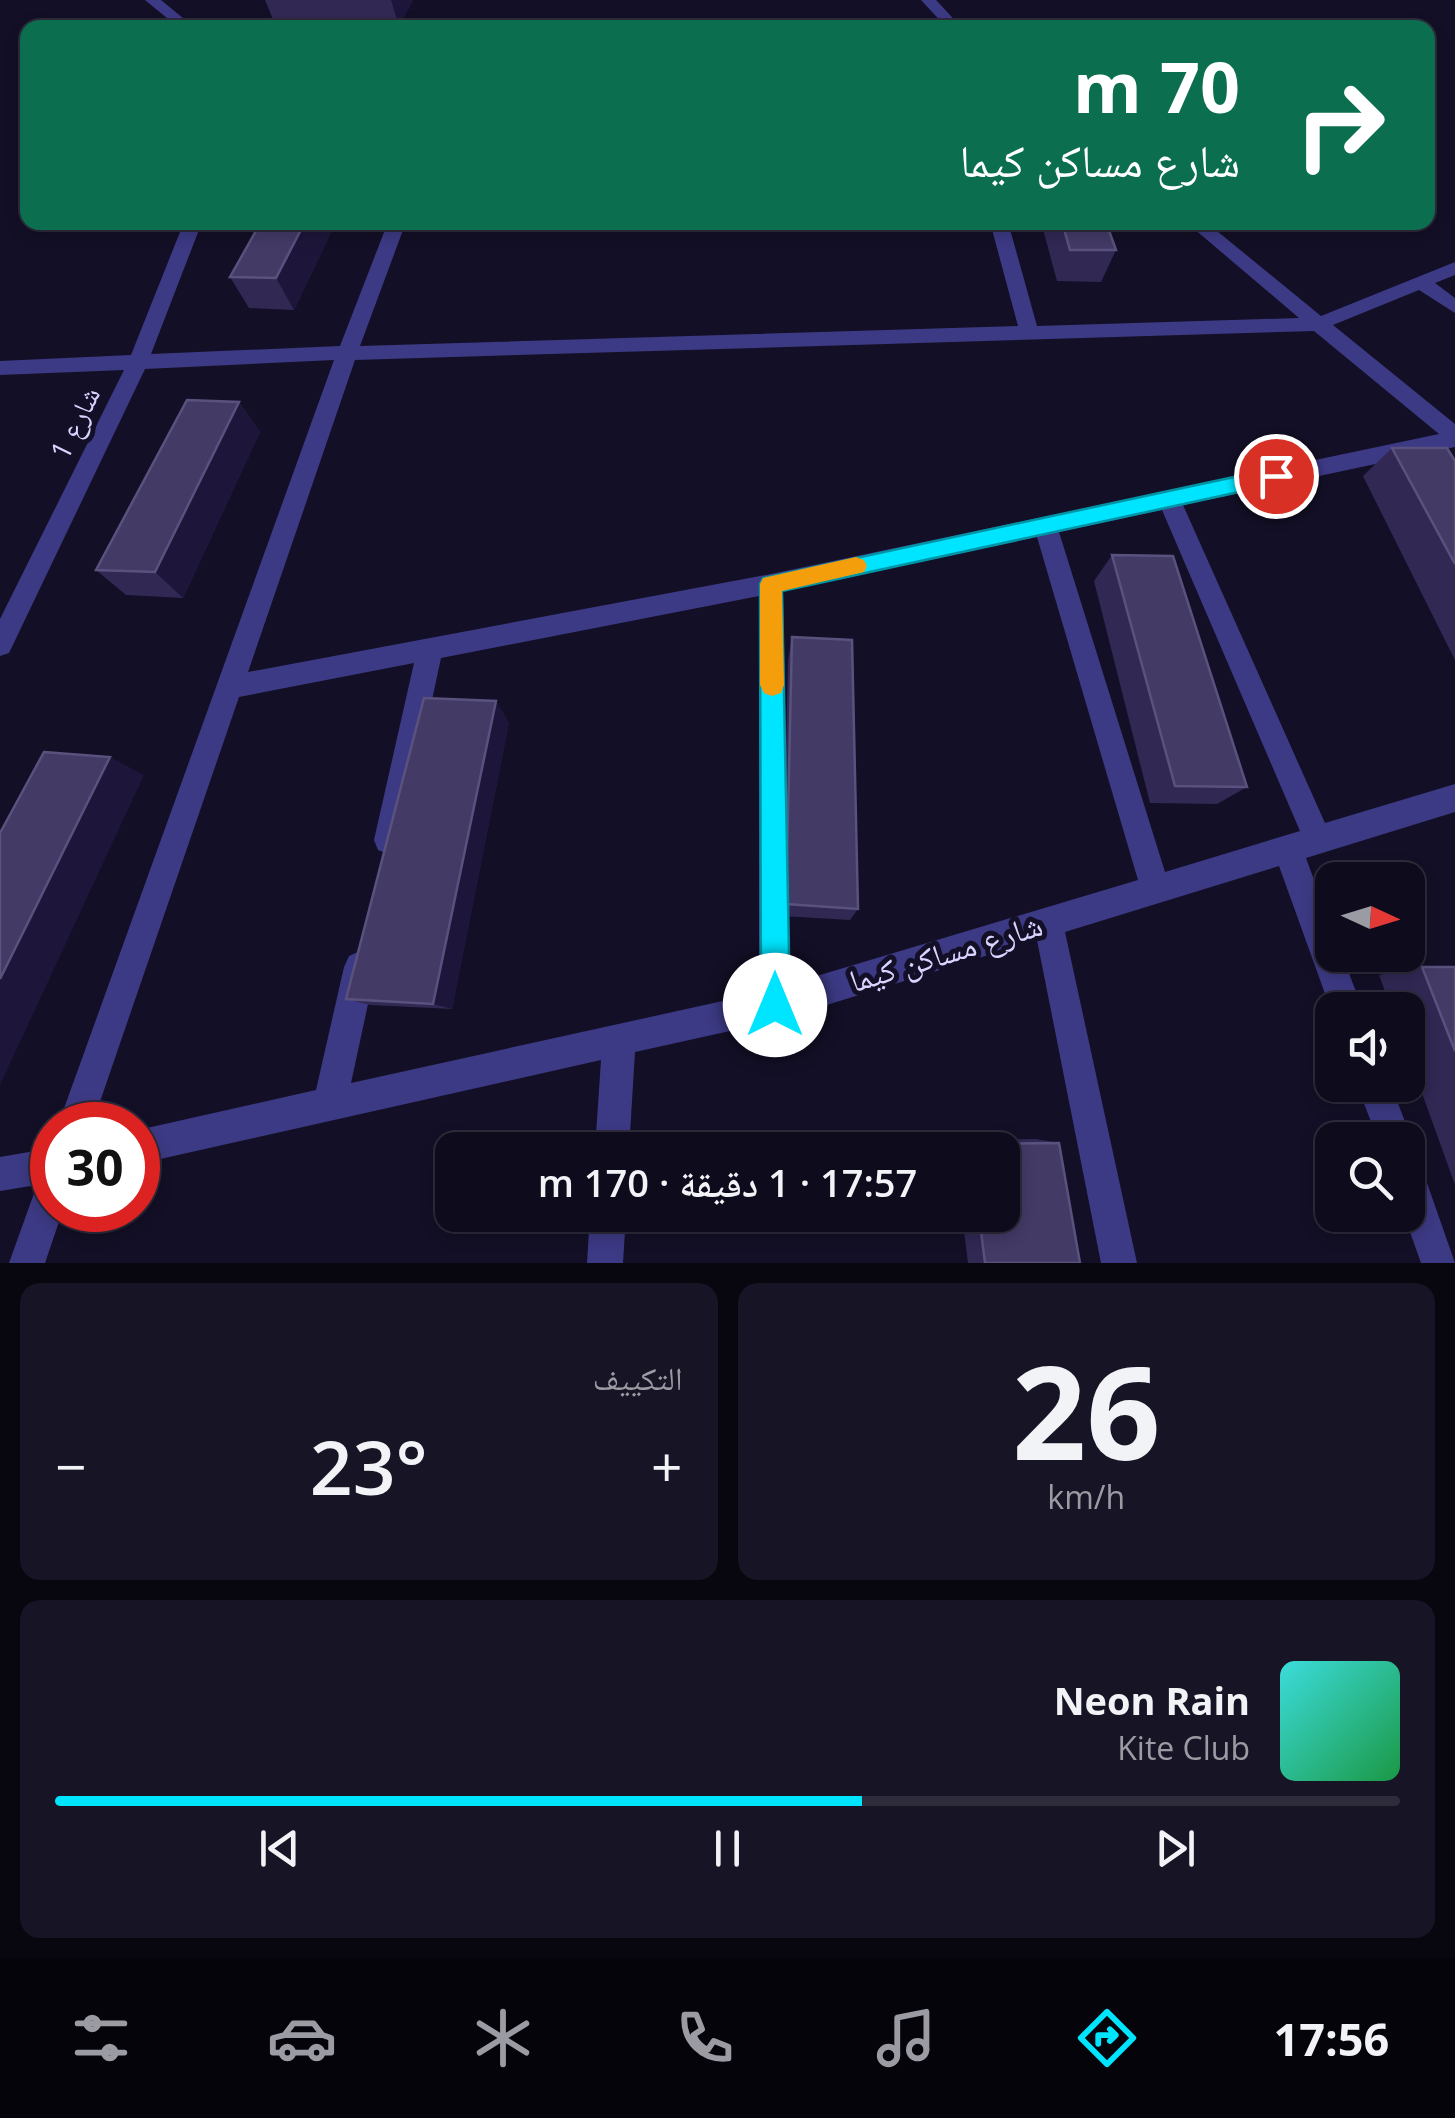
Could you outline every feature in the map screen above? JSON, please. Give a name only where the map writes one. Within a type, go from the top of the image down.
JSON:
[{"type":"street","points":[[152,0],[178,20]]},
{"type":"street","points":[[928,0],[947,20]]},
{"type":"street","name":"شارع 1","points":[[0,645],[139,360],[190,230]]},
{"type":"street","points":[[83,1102],[347,353],[395,230]]},
{"type":"street","points":[[1001,230],[1030,335]]},
{"type":"street","points":[[1204,230],[1455,437]]},
{"type":"street","points":[[0,368],[347,353],[1318,324],[1455,268]]},
{"type":"street","points":[[1422,282],[1455,307]]},
{"type":"street","points":[[229,687],[771,584],[1455,437]]},
{"type":"street","points":[[1170,499],[1303,844],[1342,992]]},
{"type":"street","points":[[1045,525],[1156,889]]},
{"type":"street","points":[[771,584],[775,1005]]},
{"type":"street","points":[[380,877],[430,650]]},
{"type":"street","name":"شارع مساكن كيما","points":[[160,1142],[775,1005],[1455,798]]},
{"type":"street","points":[[1048,922],[1119,1263]]},
{"type":"street","points":[[330,1104],[368,934]]},
{"type":"street","points":[[613,1132],[618,1040]]},
{"type":"street","points":[[0,1174],[30,1169]]},
{"type":"street","points":[[1425,1222],[1440,1263]]},
{"type":"street","points":[[27,1263],[38,1232]]},
{"type":"street","points":[[605,1263],[607,1232]]},
{"type":"building","points":[[256,230],[301,230],[276,278],[230,277]]},
{"type":"building","points":[[1064,230],[1109,230],[1116,250],[1070,250]]},
{"type":"building","points":[[187,400],[239,402],[155,572],[96,570]]},
{"type":"building","points":[[1392,448],[1447,448],[1455,461],[1455,564]]},
{"type":"building","points":[[1112,555],[1173,556],[1247,787],[1175,786]]},
{"type":"building","points":[[792,637],[852,640],[858,909],[786,904]]},
{"type":"building","points":[[424,698],[496,701],[433,1004],[346,999]]},
{"type":"building","points":[[44,752],[110,757],[0,979],[0,833]]},
{"type":"building","points":[[1425,967],[1455,967],[1455,1051],[1424,972]]},
{"type":"building","points":[[1020,1143],[1059,1143],[1080,1263],[985,1263],[981,1232],[1020,1232]]},
{"type":"slow traffic","points":[[772,685],[771,584],[856,566]]},
{"type":"route","points":[[775,1005],[771,584],[1276,476]]}]
